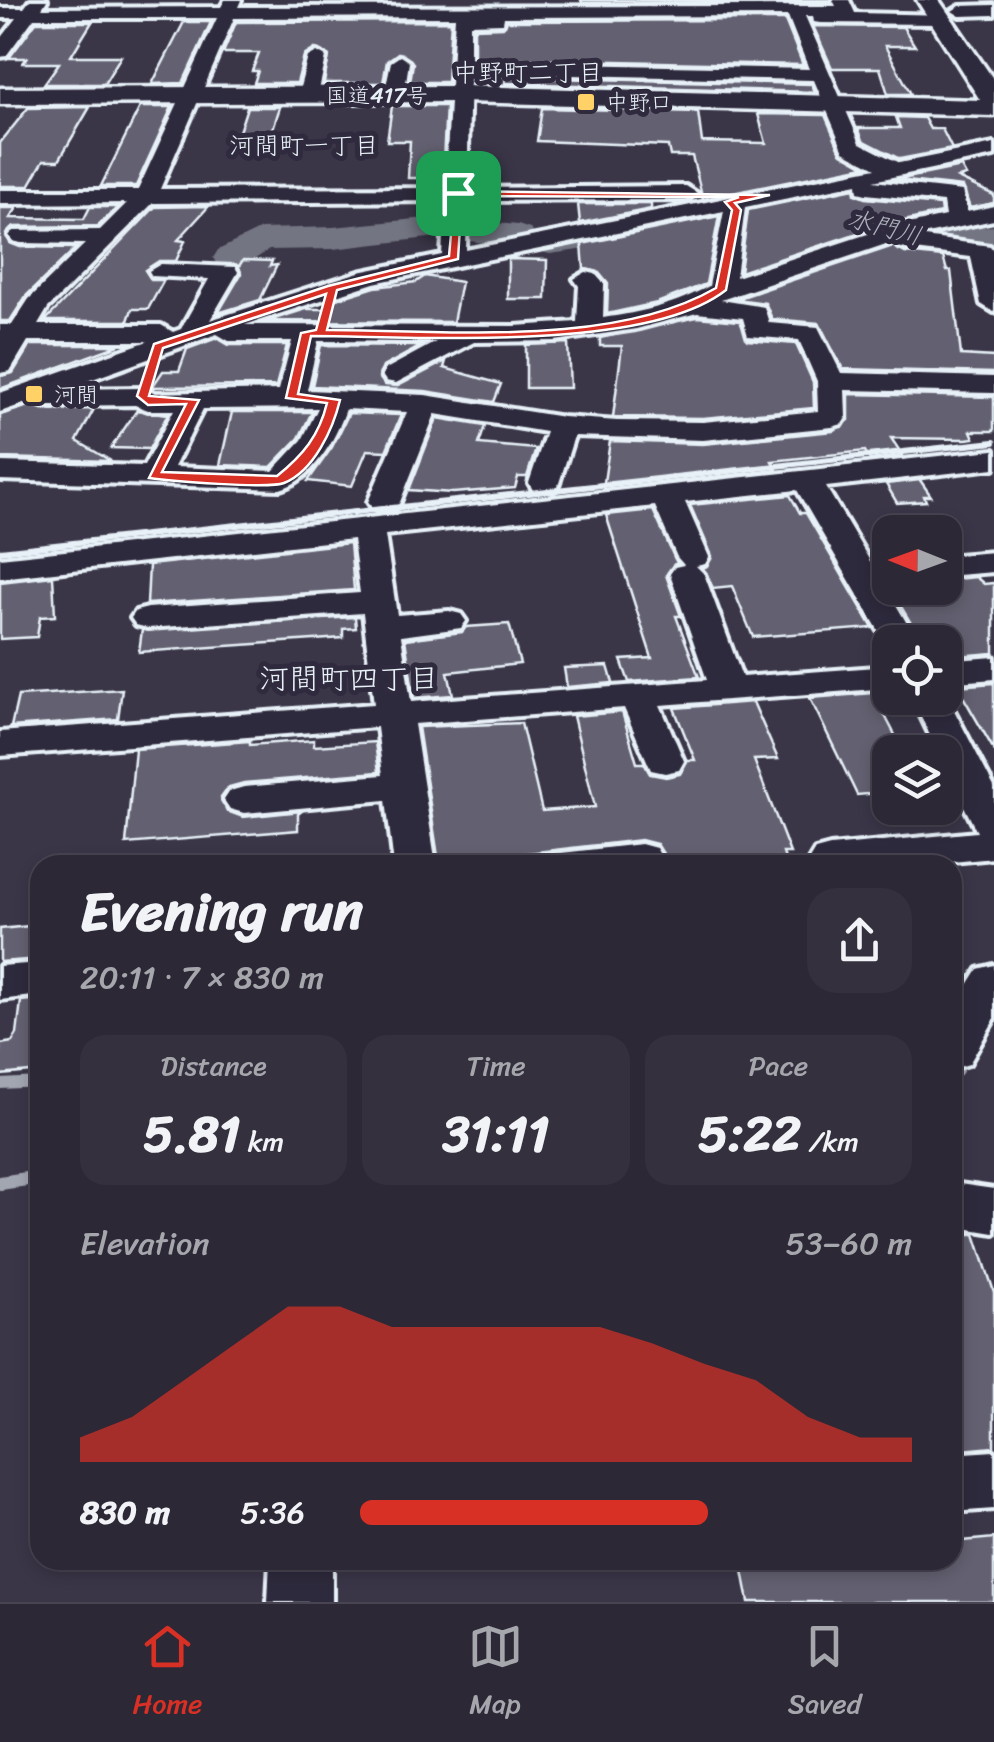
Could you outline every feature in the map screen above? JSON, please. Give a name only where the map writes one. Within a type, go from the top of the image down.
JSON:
[{"type":"highway","points":[[946,10],[994,58]]},
{"type":"highway","points":[[946,10],[994,100]]},
{"type":"highway","name":"国道417号","points":[[0,96],[394,95],[728,87],[830,104],[994,108]]},
{"type":"street","points":[[0,16],[389,6],[671,28],[795,15],[994,10]]},
{"type":"street","points":[[226,13],[418,24],[465,11],[578,22],[708,6],[795,15],[844,6],[946,10]]},
{"type":"street","points":[[465,11],[531,43],[578,22]]},
{"type":"street","points":[[454,257],[465,11]]},
{"type":"street","points":[[0,52],[29,13]]},
{"type":"street","points":[[0,364],[10,333],[146,196],[226,13]]},
{"type":"street","points":[[795,15],[851,147],[895,170]]},
{"type":"street","points":[[460,67],[578,22]]},
{"type":"street","points":[[578,22],[633,63],[728,87],[821,75]]},
{"type":"street","points":[[308,95],[318,58]]},
{"type":"street","points":[[394,95],[400,62]]},
{"type":"street","points":[[5,401],[332,288],[454,257],[994,150]]},
{"type":"street","points":[[951,158],[980,173]]},
{"type":"street","points":[[849,178],[866,187],[954,196],[957,220]]},
{"type":"street","points":[[0,197],[766,195]]},
{"type":"street","points":[[720,290],[736,210],[729,202]]},
{"type":"street","points":[[10,333],[555,333],[636,321],[693,306],[720,290],[893,234],[994,213]]},
{"type":"street","points":[[893,234],[982,251],[994,304]]},
{"type":"street","points":[[21,236],[105,236]]},
{"type":"street","points":[[40,262],[80,262]]},
{"type":"street","points":[[160,271],[226,272],[194,324],[195,333]]},
{"type":"street","points":[[586,279],[592,284],[590,328]]},
{"type":"street","points":[[292,398],[332,288]]},
{"type":"street","points":[[373,302],[388,333]]},
{"type":"street","points":[[143,396],[148,402],[292,398],[433,406],[562,426],[702,432],[832,418],[831,381],[808,324],[757,330],[755,312],[693,306]]},
{"type":"street","points":[[396,375],[471,333]]},
{"type":"street","points":[[143,396],[158,346]]},
{"type":"street","points":[[414,855],[380,615],[376,515],[433,406],[472,381]]},
{"type":"street","points":[[831,381],[994,385]]},
{"type":"street","points":[[5,401],[143,396]]},
{"type":"street","points":[[641,396],[642,430]]},
{"type":"street","points":[[154,476],[193,400]]},
{"type":"street","points":[[0,471],[280,480],[305,460],[327,428],[334,400]]},
{"type":"street","points":[[544,484],[562,426]]},
{"type":"street","points":[[0,568],[376,515],[666,495],[994,459]]},
{"type":"street","points":[[807,480],[872,567]]},
{"type":"street","points":[[666,495],[729,690]]},
{"type":"street","points":[[962,565],[994,562]]},
{"type":"street","points":[[148,618],[380,615],[449,621]]},
{"type":"street","points":[[962,671],[994,668]]},
{"type":"street","points":[[0,744],[872,678]]},
{"type":"street","points":[[638,697],[665,760]]},
{"type":"street","points":[[938,715],[994,827]]},
{"type":"street","points":[[244,800],[404,786]]},
{"type":"street","points":[[881,855],[994,844]]},
{"type":"street","points":[[0,983],[30,981]]},
{"type":"street","points":[[962,1035],[994,982]]},
{"type":"street","points":[[962,1206],[994,1211]]},
{"type":"street","points":[[962,1483],[994,1480]]},
{"type":"street","points":[[300,1570],[300,1602]]},
{"type":"building","points":[[581,0],[829,0],[830,2],[582,3]]},
{"type":"building","points":[[785,20],[803,65],[474,58],[474,28],[503,27],[507,21]]},
{"type":"building","points":[[451,21],[447,82],[410,82],[413,63],[398,53],[387,61],[383,83],[324,83],[329,55],[315,49],[304,56],[297,83],[254,83],[258,71],[252,71],[259,53],[223,53],[236,22]]},
{"type":"building","points":[[36,22],[92,22],[71,56],[121,56],[104,84],[44,84],[59,63],[23,63],[27,58],[9,58]]},
{"type":"building","points":[[184,22],[211,22],[183,83],[152,84]]},
{"type":"building","points":[[813,26],[903,27],[915,46],[885,46],[911,94],[888,94],[880,68],[832,68]]},
{"type":"building","points":[[506,77],[812,84],[815,92],[505,83]]},
{"type":"building","points":[[392,106],[446,106],[443,161],[436,178],[408,178],[410,141],[387,141]]},
{"type":"building","points":[[90,107],[59,160],[44,160],[29,186],[0,186],[0,143],[28,108]]},
{"type":"building","points":[[140,107],[172,107],[136,186],[101,186]]},
{"type":"building","points":[[247,107],[280,107],[270,138],[237,138]]},
{"type":"building","points":[[542,108],[698,112],[702,142],[766,143],[758,114],[825,115],[841,152],[865,166],[703,199],[692,156],[670,156],[668,146],[537,141]]},
{"type":"building","points":[[896,117],[924,118],[930,129],[942,129],[952,149],[900,159],[863,140],[858,128],[900,128]]},
{"type":"building","points":[[961,167],[966,176],[958,178],[994,195],[994,203],[970,208],[962,187],[897,180]]},
{"type":"building","points":[[854,188],[855,194],[865,198],[940,205],[941,213],[876,227],[740,272],[748,210]]},
{"type":"building","points":[[578,204],[651,204],[651,209],[580,223]]},
{"type":"building","points":[[209,206],[178,240],[185,241],[176,261],[159,261],[145,270],[152,280],[164,280],[148,309],[132,309],[128,321],[45,321],[155,207]]},
{"type":"building","points":[[90,207],[118,207],[98,226],[13,227],[6,234],[10,243],[20,247],[76,248],[26,296],[10,321],[0,321],[0,208],[17,208],[10,218],[84,219]]},
{"type":"building","points":[[719,216],[706,284],[657,303],[607,314],[608,284],[598,272],[584,269],[582,244]]},
{"type":"building","points":[[893,246],[905,253],[943,257],[947,271],[951,271],[961,355],[994,357],[994,373],[843,369],[818,323],[772,319],[765,303],[736,299]]},
{"type":"building","points":[[508,259],[547,260],[546,299],[508,299]]},
{"type":"building","points":[[243,260],[272,261],[270,266],[277,265],[260,300],[218,313],[241,274],[239,266]]},
{"type":"building","points":[[425,276],[461,282],[453,322],[268,321],[306,309],[331,309],[330,301],[375,287],[416,282]]},
{"type":"building","points":[[697,317],[740,321],[748,340],[796,344],[813,382],[814,408],[703,418],[613,417],[622,346],[600,346],[600,338]]},
{"type":"building","points":[[217,338],[229,345],[287,345],[276,386],[152,387],[163,371],[179,371],[187,349]]},
{"type":"building","points":[[568,343],[570,388],[526,388],[526,345]]},
{"type":"building","points":[[30,345],[119,345],[0,389],[0,376],[13,373]]},
{"type":"building","points":[[321,345],[421,346],[383,367],[379,377],[385,385],[398,386],[446,361],[444,368],[501,384],[494,402],[425,391],[312,386]]},
{"type":"building","points":[[849,394],[994,397],[994,431],[971,431],[974,438],[966,439],[891,438],[903,456],[870,460],[865,451],[772,461],[777,470],[603,489],[610,441],[703,444],[833,431],[849,420]]},
{"type":"building","points":[[32,405],[44,410],[94,409],[77,441],[111,461],[0,458],[0,415]]},
{"type":"building","points":[[137,410],[168,414],[149,449],[111,448]]},
{"type":"building","points":[[232,412],[312,412],[299,438],[271,467],[220,465]]},
{"type":"building","points":[[349,413],[401,415],[386,451],[367,450],[352,486],[308,481],[332,447]]},
{"type":"building","points":[[437,418],[485,426],[479,444],[536,449],[527,477],[518,477],[515,488],[453,493],[409,490]]},
{"type":"building","points":[[920,480],[931,496],[924,496],[926,501],[897,503],[886,484]]},
{"type":"building","points":[[790,495],[800,513],[806,513],[872,628],[753,637],[732,586],[713,588],[703,568],[712,556],[690,505]]},
{"type":"building","points":[[653,510],[677,563],[666,575],[681,616],[676,616],[699,677],[629,682],[621,660],[652,658],[606,515]]},
{"type":"building","points":[[350,543],[354,590],[147,604],[149,565]]},
{"type":"building","points":[[53,576],[55,616],[40,617],[37,637],[0,639],[0,582]]},
{"type":"building","points":[[976,577],[984,584],[994,583],[994,653],[962,656],[962,625],[912,625],[900,605],[962,605],[962,578]]},
{"type":"building","points":[[355,617],[356,628],[343,629],[343,638],[139,652],[142,630]]},
{"type":"building","points":[[509,624],[520,664],[448,672],[453,695],[414,698],[405,639],[462,632],[466,627]]},
{"type":"building","points":[[608,666],[613,683],[567,687],[564,668]]},
{"type":"building","points":[[994,683],[994,750],[962,695],[962,686]]},
{"type":"building","points":[[122,689],[118,719],[11,727],[18,696]]},
{"type":"building","points":[[872,693],[872,715],[885,715],[895,735],[872,735],[872,794],[857,795],[810,698]]},
{"type":"building","points":[[753,702],[778,759],[754,760],[790,853],[664,855],[657,844],[641,840],[509,855],[438,855],[418,727],[521,723],[542,811],[595,807],[573,716],[622,712],[637,763],[644,763],[650,774],[666,777],[680,774],[687,760],[695,760],[674,708]]},
{"type":"building","points":[[314,740],[314,746],[375,742],[379,772],[244,783],[229,787],[221,798],[227,811],[243,817],[302,811],[298,814],[298,830],[126,844],[135,749]]},
{"type":"building","points":[[30,926],[30,960],[0,962],[0,929]]},
{"type":"building","points":[[30,1000],[30,1072],[0,1075],[0,1044],[12,1042],[17,1034],[21,1001]]},
{"type":"building","points":[[962,1234],[975,1234],[994,1292],[994,1447],[962,1450]]},
{"type":"building","points":[[994,1538],[994,1602],[749,1602],[743,1570],[962,1570],[962,1541]]},
{"type":"waterway","name":"水門川","points":[[550,243],[621,233],[645,235],[686,252],[736,251],[792,217],[822,213],[880,220],[905,236],[922,240],[994,237]]},
{"type":"waterway","name":"水門川","points":[[231,258],[261,240],[333,238],[437,227],[518,236]]},
{"type":"waterway","points":[[962,1064],[968,1055]]},
{"type":"waterway","points":[[0,1084],[30,1082]]},
{"type":"waterway","points":[[0,1183],[30,1178]]},
{"type":"railway","points":[[0,551],[994,442]]},
{"type":"place","name":"中野口","points":[[586,102]]},
{"type":"place","name":"河間","points":[[34,394]]},
{"type":"district","name":"中野町二丁目","points":[[528,72]]},
{"type":"district","name":"河間町一丁目","points":[[304,145]]},
{"type":"district","name":"河間町四丁目","points":[[349,679]]},
{"type":"route","points":[[458,193],[454,257],[332,288],[321,333],[307,333],[292,398],[334,400],[327,428],[305,460],[280,480],[154,476],[193,400],[148,402],[143,396],[158,346],[332,288],[321,333],[555,333],[636,321],[690,307],[720,290],[736,210],[729,202],[766,195],[458,193]]}]
